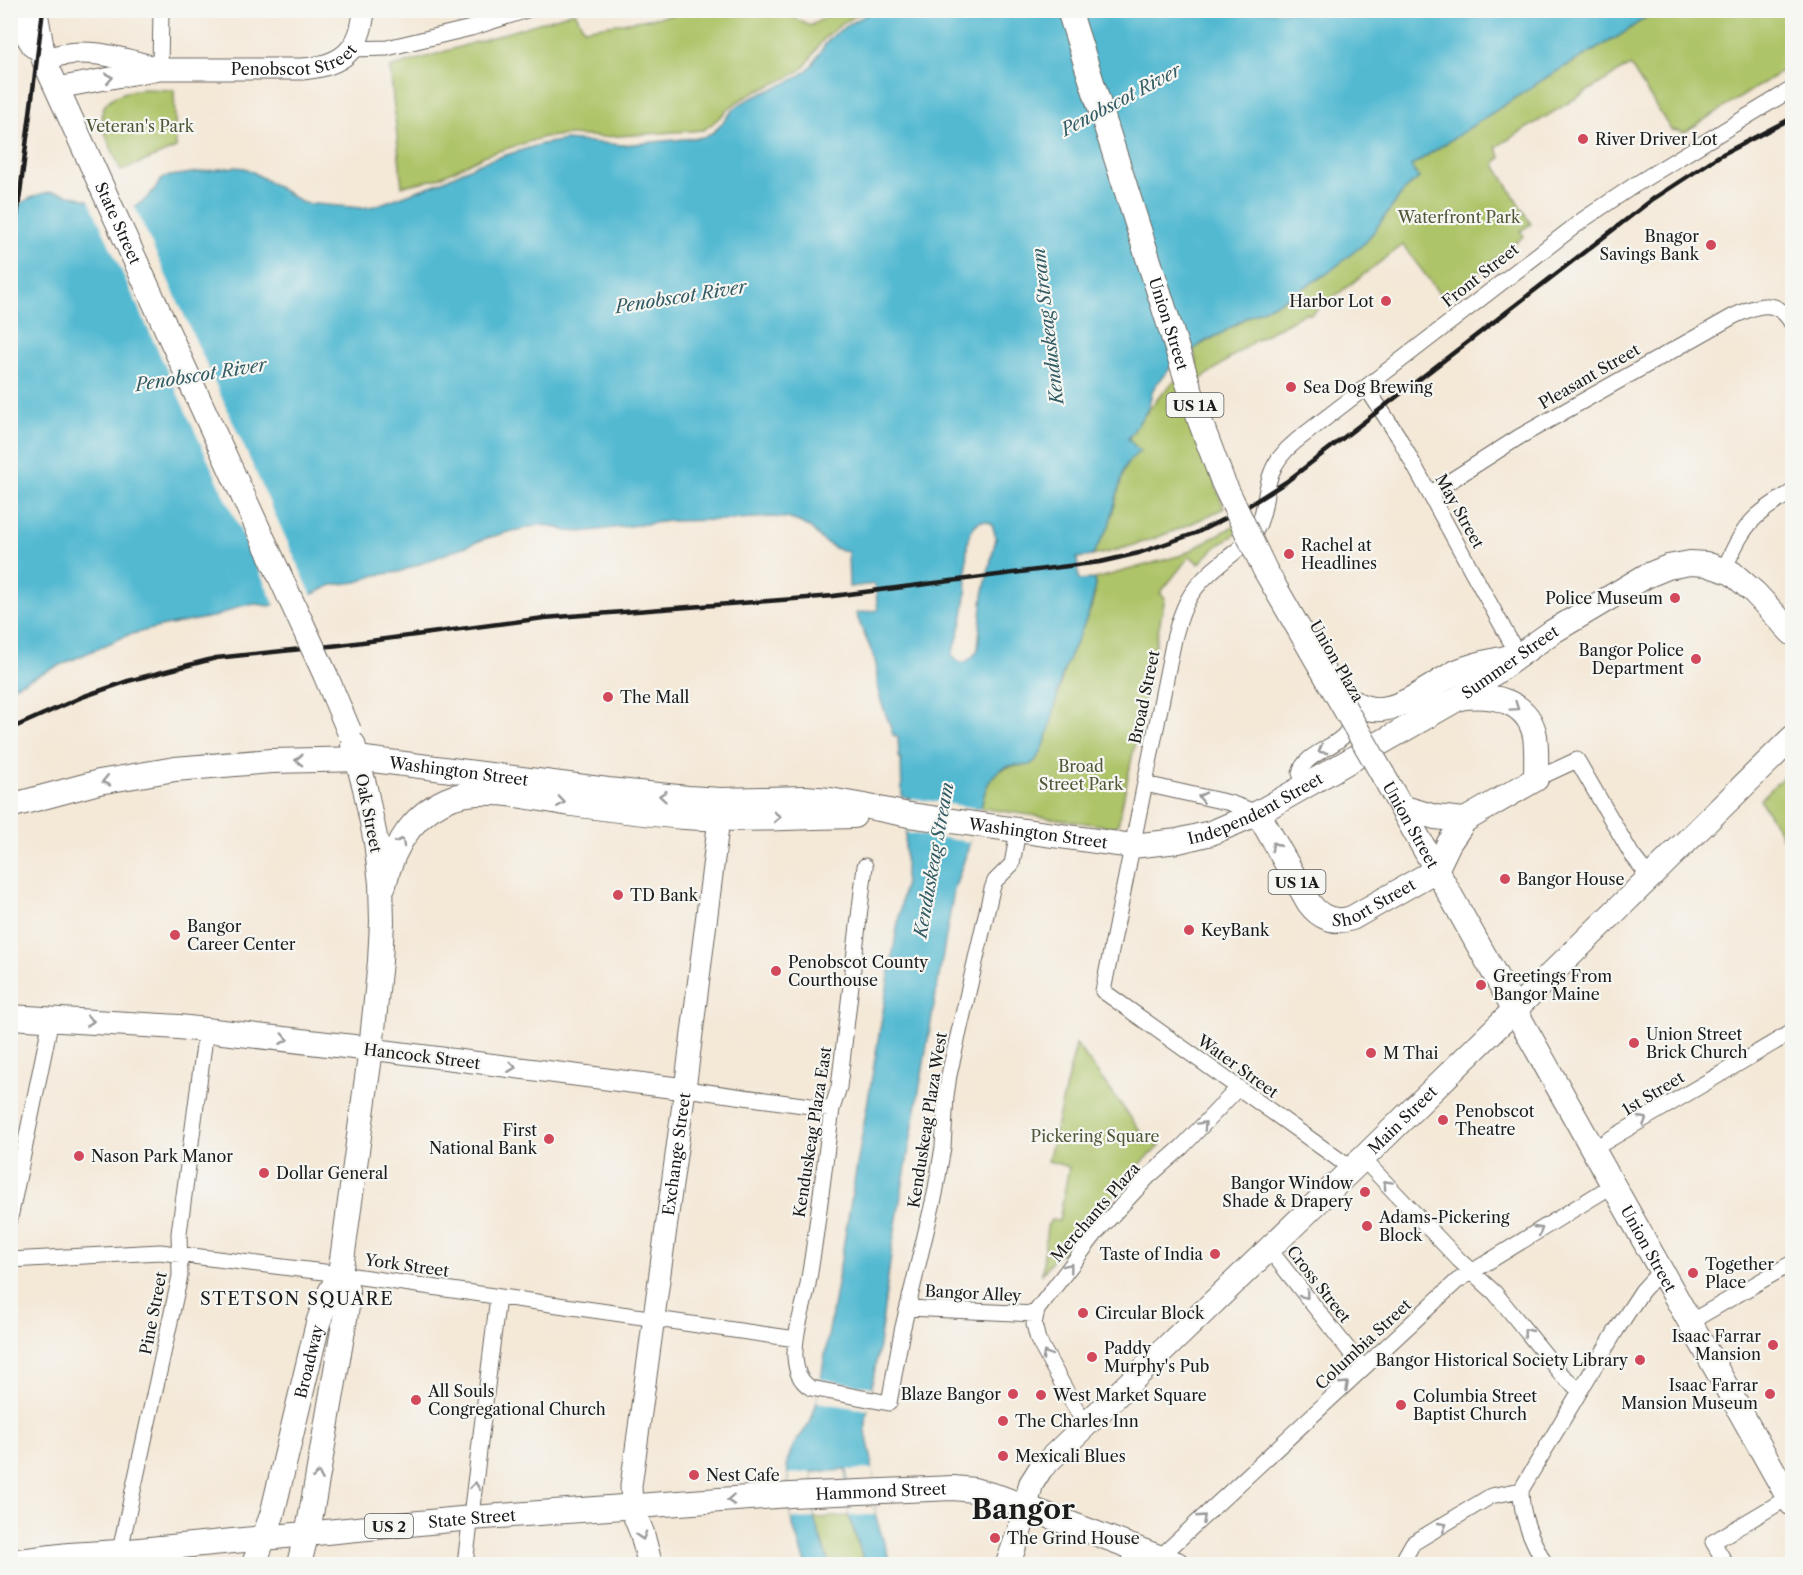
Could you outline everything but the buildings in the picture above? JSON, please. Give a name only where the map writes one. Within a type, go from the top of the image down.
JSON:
[{"type":"main road","name":"State Street","points":[[16,10],[26,33],[44,60],[192,384]]},
{"type":"main road","name":"State Street","points":[[35,10],[44,60]]},
{"type":"main road","name":"Union Street","points":[[1069,10],[1200,421],[1238,516],[1261,562],[1791,1499]]},
{"type":"main road","name":"Oak Street","points":[[192,384],[349,731],[358,759],[371,819],[382,897],[380,961],[371,1049],[340,1274]]},
{"type":"main road","name":"Summer Street","points":[[1369,750],[1459,698],[1560,627],[1657,571],[1690,563],[1724,569]]},
{"type":"main road","name":"US 1A","points":[[1724,569],[1747,585],[1792,633]]},
{"type":"main road","name":"US 1A","points":[[1328,679],[1348,698],[1360,705],[1378,709],[1398,706],[1464,669],[1518,655]]},
{"type":"main road","points":[[1436,870],[1449,843],[1465,820],[1536,779],[1533,728],[1523,712],[1502,700],[1478,696],[1459,698]]},
{"type":"main road","name":"Main Street","points":[[1008,1564],[1031,1484],[1038,1472],[1084,1425],[1357,1164],[1792,738]]},
{"type":"main road","name":"Independent Street","points":[[1132,846],[1178,841],[1223,829],[1258,813],[1369,750]]},
{"type":"main road","name":"Washington Street","points":[[10,806],[99,782],[175,769],[245,762],[358,759],[384,760],[635,793],[720,809]]},
{"type":"main road","name":"Washington Street","points":[[382,897],[392,858],[400,841],[412,825],[436,805],[462,795],[481,793],[640,812],[720,809],[909,816],[1132,846]]},
{"type":"main road","points":[[1401,807],[1435,817],[1465,820]]},
{"type":"main road","name":"Short Street","points":[[1258,813],[1309,903],[1317,912],[1331,919],[1341,921],[1352,918],[1436,870]]},
{"type":"main road","name":"Hancock Street","points":[[10,1017],[206,1030],[371,1049]]},
{"type":"main road","name":"Broadway","points":[[299,1564],[308,1533],[347,1307],[346,1290],[340,1274]]},
{"type":"main road","name":"Broadway","points":[[254,1564],[272,1515],[318,1323],[326,1300],[340,1274]]},
{"type":"main road","name":"Hammond Street","points":[[801,1495],[964,1489],[985,1493],[1025,1507],[1132,1556],[1168,1561]]},
{"type":"main road","name":"State Street","points":[[10,1562],[69,1555],[118,1558],[308,1533],[471,1518],[801,1495]]},
{"type":"main road","points":[[632,1508],[642,1533],[650,1564]]},
{"type":"street","points":[[160,69],[161,10]]},
{"type":"street","points":[[352,49],[360,36],[364,10]]},
{"type":"street","name":"Penobscot Street","points":[[160,69],[313,68],[332,63],[352,49],[387,48],[471,28],[527,10]]},
{"type":"street","points":[[44,60],[65,53],[98,54],[160,69]]},
{"type":"street","points":[[57,88],[160,69]]},
{"type":"street","name":"Front Street","points":[[1247,542],[1261,520],[1271,474],[1279,458],[1296,441],[1584,219],[1633,186],[1792,89]]},
{"type":"street","name":"Pleasant Street","points":[[1430,494],[1519,437],[1718,324],[1761,305],[1783,312],[1792,324]]},
{"type":"street","name":"May Street","points":[[1366,387],[1398,436],[1518,655]]},
{"type":"street","points":[[1724,569],[1753,520],[1792,492]]},
{"type":"street","name":"Broad Street","points":[[1103,992],[1174,639],[1184,606],[1203,578],[1247,542]]},
{"type":"street","name":"Union Plaza","points":[[1247,542],[1349,720],[1348,730],[1344,737],[1314,755],[1303,765],[1300,773],[1305,786]]},
{"type":"street","points":[[1536,779],[1577,760],[1632,855],[1650,878]]},
{"type":"street","points":[[1145,784],[1258,813]]},
{"type":"street","name":"Exchange Street","points":[[632,1508],[631,1486],[655,1320],[720,809]]},
{"type":"street","name":"Kenduskeag Plaza West","points":[[819,1390],[889,1403],[908,1308],[935,1194],[944,1138],[949,1075],[991,893],[995,881],[1012,864],[1018,831]]},
{"type":"street","name":"Kenduskeag Plaza East","points":[[819,1390],[807,1386],[799,1377],[795,1360],[796,1339],[808,1282],[832,1109],[838,1087],[865,866]]},
{"type":"street","name":"Water Street","points":[[1103,992],[1238,1088],[1357,1164],[1495,1293],[1561,1374],[1580,1391]]},
{"type":"street","points":[[10,1218],[51,1019]]},
{"type":"street","name":"Pine Street","points":[[118,1558],[127,1526],[180,1276],[180,1233],[206,1030]]},
{"type":"street","name":"1st Street","points":[[1593,1149],[1792,1032]]},
{"type":"street","name":"Hancock Street","points":[[371,1049],[832,1109]]},
{"type":"street","name":"Merchants Plaza","points":[[1035,1314],[1096,1233],[1238,1088]]},
{"type":"street","name":"Columbia Street","points":[[1168,1561],[1363,1368],[1451,1286],[1471,1271],[1613,1185]]},
{"type":"street","name":"Cross Street","points":[[1269,1249],[1363,1368]]},
{"type":"street","name":"York Street","points":[[10,1260],[159,1252],[180,1254],[340,1274],[796,1339]]},
{"type":"street","points":[[1690,1322],[1792,1263]]},
{"type":"street","points":[[1545,1564],[1528,1532],[1521,1505],[1521,1490],[1631,1307],[1648,1283],[1661,1270]]},
{"type":"street","points":[[465,1564],[498,1297]]},
{"type":"street","name":"Bangor Alley","points":[[908,1308],[1035,1314]]},
{"type":"street","points":[[1035,1314],[1034,1329],[1038,1340],[1084,1425]]},
{"type":"street","points":[[1401,1564],[1413,1544],[1491,1496],[1521,1490]]},
{"type":"street","points":[[1726,1564],[1713,1542],[1791,1499]]},
{"type":"green space","points":[[699,11],[781,11],[810,26],[837,11],[864,11],[829,34],[801,70],[742,99],[703,130],[604,137],[568,135],[544,137],[486,155],[436,179],[402,186],[390,68],[575,12],[584,29]]},
{"type":"green space","name":"Waterfront Park","points":[[1655,11],[1792,11],[1792,65],[1685,132],[1671,130],[1630,65],[1496,147],[1501,158],[1495,165],[1531,224],[1520,231],[1524,236],[1444,300],[1403,245],[1311,314],[1305,313],[1254,341],[1182,393],[1224,508],[1160,536],[1092,556],[1109,526],[1124,469],[1139,451],[1128,439],[1159,397],[1197,363],[1193,349],[1328,273],[1366,242],[1406,188],[1419,178],[1411,166],[1547,77],[1619,36]]},
{"type":"green space","name":"Veteran's Park","points":[[143,89],[174,90],[176,148],[121,171],[104,129],[102,118],[104,107],[110,99],[123,93]]},
{"type":"green space","name":"Broad Street Park","points":[[1248,518],[1236,534],[1213,549],[1199,564],[1190,556],[1160,593],[1165,598],[1118,825],[1112,827],[981,808],[986,789],[993,776],[1006,768],[1025,766],[1052,718],[1064,669],[1091,608],[1095,593],[1095,579],[1182,555]]},
{"type":"green space","points":[[1792,768],[1792,852],[1760,800]]},
{"type":"green space","name":"Pickering Square","points":[[1076,1044],[1145,1137],[1160,1146],[1140,1164],[1065,1252],[1057,1255],[1042,1274],[1047,1226],[1051,1220],[1059,1221],[1069,1167],[1048,1161]]},
{"type":"green space","points":[[849,1516],[865,1564],[829,1564],[814,1518]]},
{"type":"water","points":[[873,11],[1655,11],[1619,36],[1547,77],[1411,166],[1419,178],[1406,188],[1366,242],[1328,273],[1287,298],[1247,317],[1204,342],[1172,366],[1156,384],[1148,409],[1128,439],[1140,451],[1124,469],[1109,526],[1092,556],[1077,558],[1079,580],[1095,579],[1094,593],[1086,619],[1064,670],[1044,745],[1033,763],[1006,767],[994,774],[990,780],[981,808],[975,808],[968,849],[954,890],[892,1247],[879,1346],[866,1419],[866,1432],[872,1461],[875,1515],[891,1564],[865,1564],[849,1516],[846,1470],[812,1472],[814,1518],[829,1564],[805,1564],[791,1519],[787,1462],[793,1446],[810,1423],[817,1402],[905,881],[905,841],[912,799],[902,797],[898,737],[893,735],[881,701],[875,661],[856,613],[878,610],[875,584],[849,587],[848,552],[837,549],[823,541],[812,529],[787,518],[669,521],[581,532],[539,525],[487,538],[399,572],[376,575],[357,582],[332,585],[313,594],[269,606],[257,604],[240,606],[217,616],[128,635],[11,687],[10,209],[48,192],[63,193],[108,206],[130,207],[146,199],[164,177],[234,167],[245,168],[253,172],[303,203],[362,208],[375,206],[436,184],[480,163],[542,144],[566,140],[623,145],[704,137],[716,130],[742,103],[787,83],[805,72],[832,37]],"holes":[[[987,521],[992,524],[996,538],[983,595],[978,649],[973,657],[959,662],[952,655],[965,603],[968,542],[975,525]]]},
{"type":"pier","points":[[88,198],[125,205],[133,203],[313,598],[276,608]]},
{"type":"pier","points":[[912,798],[975,808],[970,842],[907,833]]},
{"type":"pier","points":[[820,1379],[872,1387],[868,1410],[817,1402]]},
{"type":"pier","points":[[873,1469],[875,1515],[849,1516],[847,1470]]},
{"type":"pier","points":[[812,1472],[814,1518],[791,1519],[788,1474]]},
{"type":"railway","points":[[10,273],[43,10]]},
{"type":"railway","points":[[10,729],[82,697],[128,681],[216,658],[340,645],[544,618],[833,596],[1100,562],[1139,553],[1196,533],[1240,511],[1286,482],[1653,199],[1719,156],[1792,118]]},
{"type":"place","name":"River Driver Lot","points":[[1583,139]]},
{"type":"place","name":"Bnagor Savings Bank","points":[[1711,245]]},
{"type":"place","name":"Harbor Lot","points":[[1386,301]]},
{"type":"place","name":"Sea Dog Brewing","points":[[1291,387]]},
{"type":"place","name":"Rachel at Headlines","points":[[1289,554]]},
{"type":"place","name":"Police Museum","points":[[1675,598]]},
{"type":"place","name":"Bangor Police Department","points":[[1696,659]]},
{"type":"place","name":"The Mall","points":[[608,697]]},
{"type":"place","name":"Bangor House","points":[[1505,879]]},
{"type":"place","name":"TD Bank","points":[[618,895]]},
{"type":"place","name":"KeyBank","points":[[1189,930]]},
{"type":"place","name":"Bangor Career Center","points":[[175,935]]},
{"type":"place","name":"Penobscot County Courthouse","points":[[776,971]]},
{"type":"place","name":"Greetings From Bangor Maine","points":[[1481,985]]},
{"type":"place","name":"Union Street Brick Church","points":[[1634,1043]]},
{"type":"place","name":"M Thai","points":[[1371,1053]]},
{"type":"place","name":"Penobscot Theatre","points":[[1443,1120]]},
{"type":"place","name":"First National Bank","points":[[549,1139]]},
{"type":"place","name":"Nason Park Manor","points":[[79,1156]]},
{"type":"place","name":"Dollar General","points":[[264,1173]]},
{"type":"place","name":"Bangor Window Shade & Drapery","points":[[1365,1192]]},
{"type":"place","name":"Adams-Pickering Block","points":[[1367,1226]]},
{"type":"place","name":"Taste of India","points":[[1215,1254]]},
{"type":"place","name":"Together Place","points":[[1693,1273]]},
{"type":"place","name":"Circular Block","points":[[1083,1313]]},
{"type":"place","name":"Isaac Farrar Mansion","points":[[1773,1345]]},
{"type":"place","name":"Paddy Murphy's Pub","points":[[1092,1357]]},
{"type":"place","name":"Bangor Historical Society Library","points":[[1640,1360]]},
{"type":"place","name":"Blaze Bangor","points":[[1013,1394]]},
{"type":"place","name":"Isaac Farrar Mansion Museum","points":[[1770,1394]]},
{"type":"place","name":"West Market Square","points":[[1041,1395]]},
{"type":"place","name":"All Souls Congregational Church","points":[[416,1400]]},
{"type":"place","name":"Columbia Street Baptist Church","points":[[1401,1405]]},
{"type":"place","name":"The Charles Inn","points":[[1003,1421]]},
{"type":"place","name":"Mexicali Blues","points":[[1003,1456]]},
{"type":"place","name":"Nest Cafe","points":[[694,1475]]},
{"type":"place","name":"The Grind House","points":[[995,1538]]},
{"type":"district","name":"STETSON SQUARE","points":[[297,1299]]},
{"type":"district","name":"Bangor","points":[[1023,1509]]},
{"type":"water label","name":"Penobscot River","points":[[1121,100]]},
{"type":"water label","name":"Penobscot River","points":[[681,297]]},
{"type":"water label","name":"Kenduskeag Stream","points":[[1048,326]]},
{"type":"water label","name":"Penobscot River","points":[[201,375]]},
{"type":"water label","name":"Kenduskeag Stream","points":[[934,860]]}]
